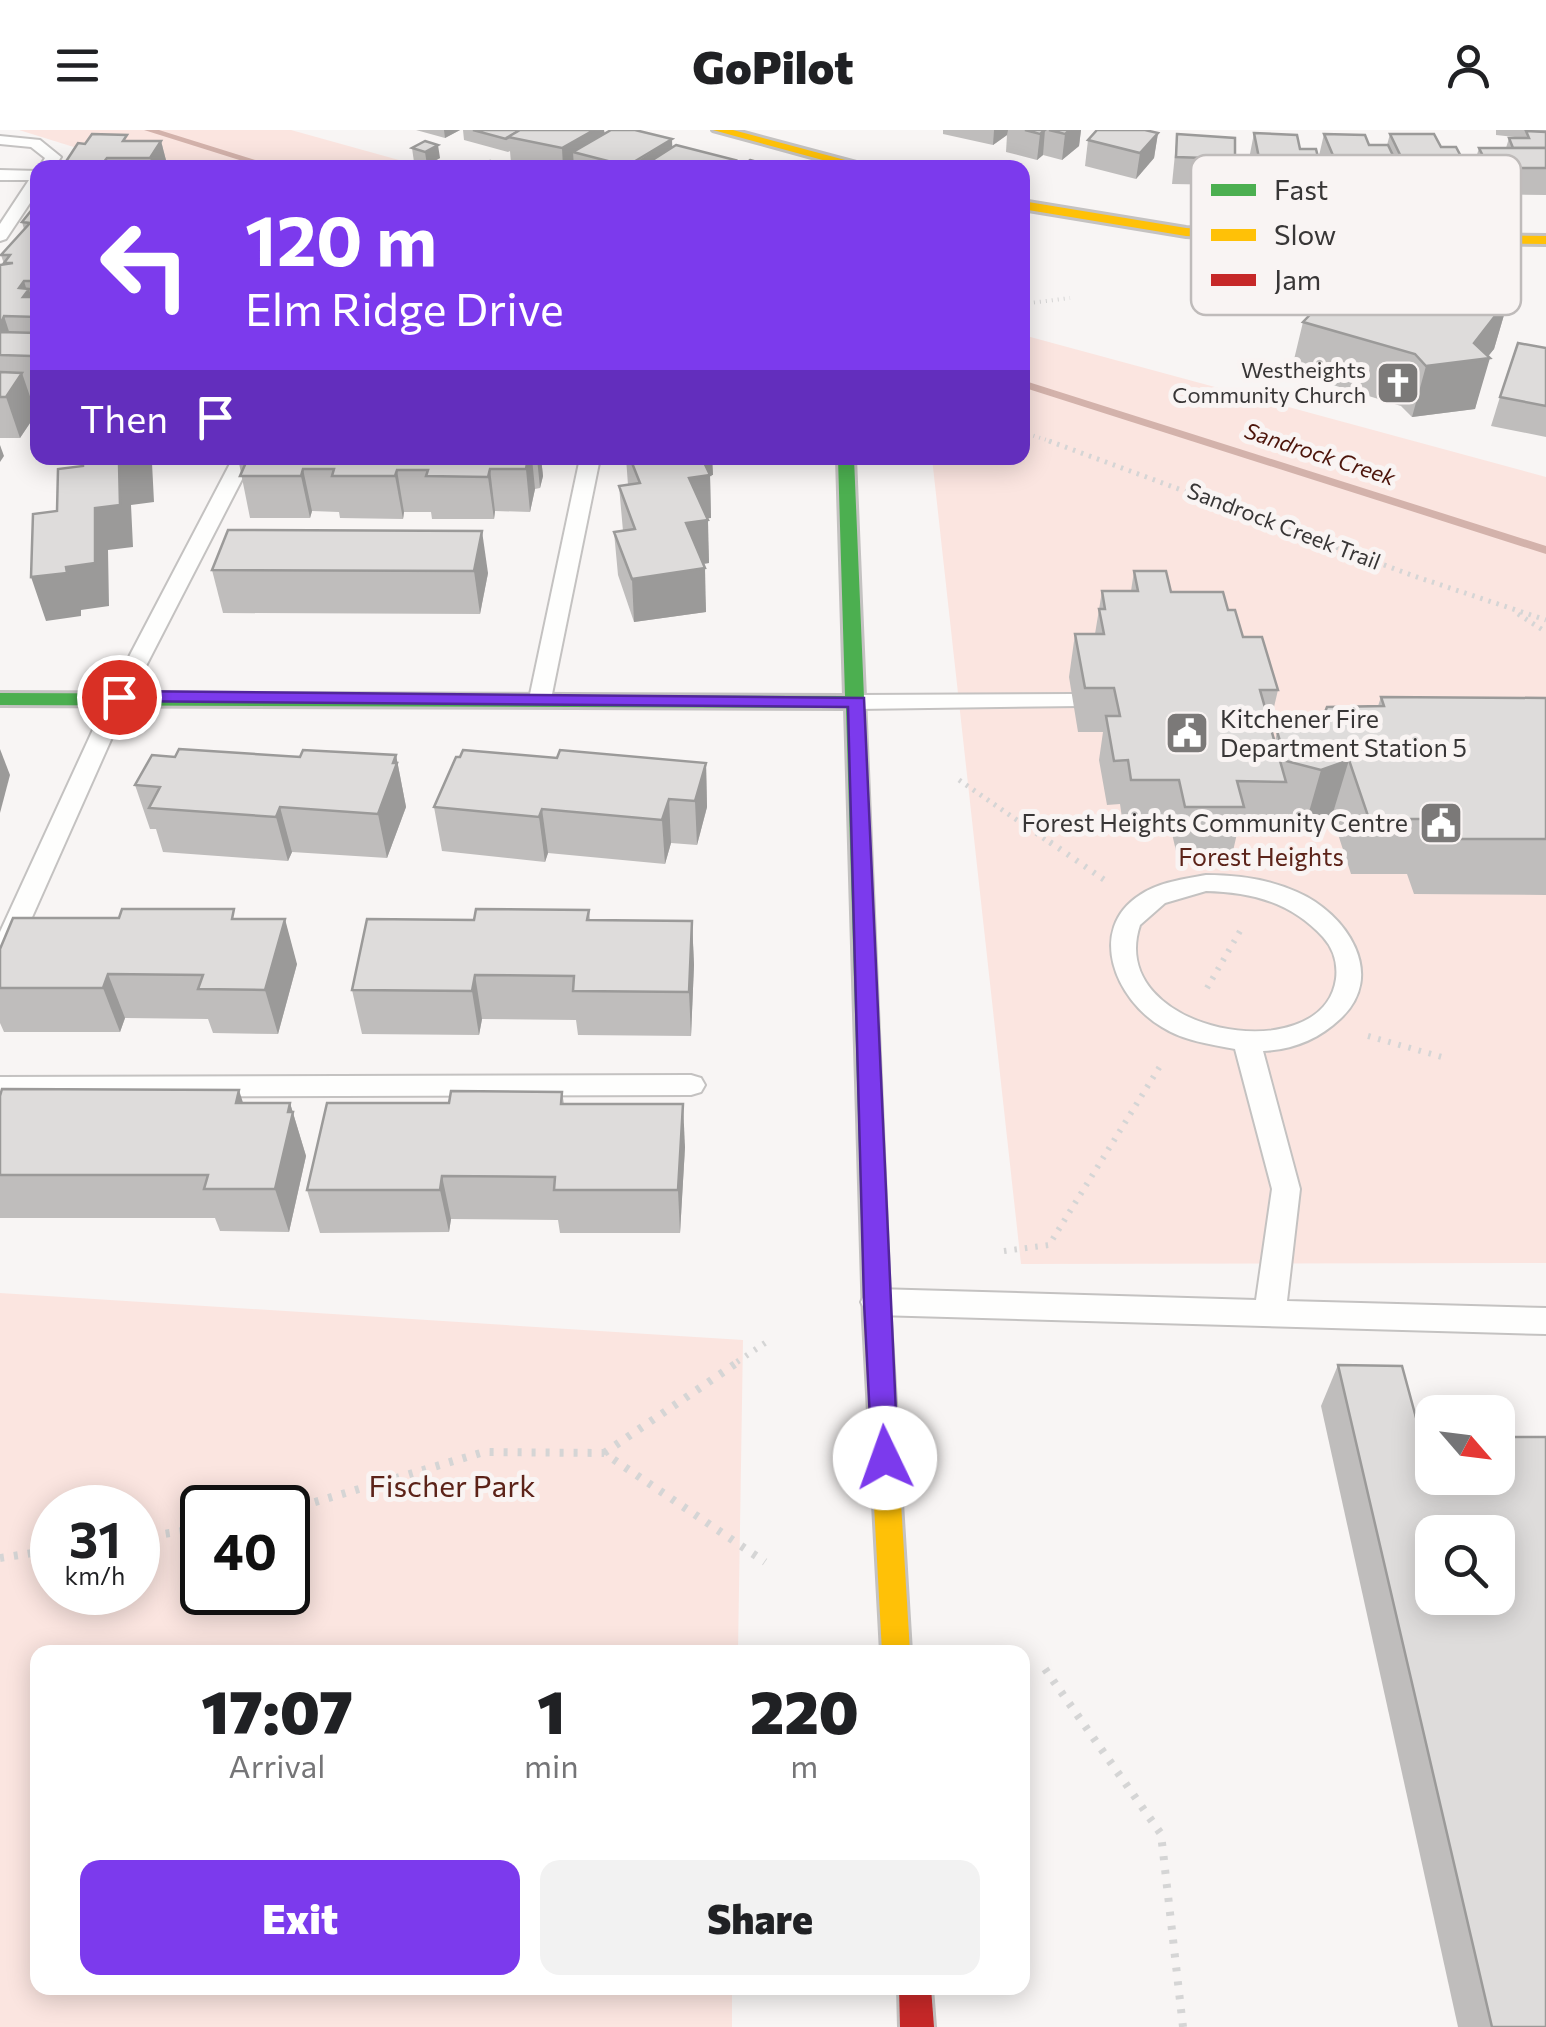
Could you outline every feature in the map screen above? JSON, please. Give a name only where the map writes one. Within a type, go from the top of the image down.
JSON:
[{"type":"street","points":[[719,130],[837,160]]},
{"type":"street","points":[[1030,206],[1191,232]]},
{"type":"street","points":[[1521,240],[1546,240]]},
{"type":"street","points":[[846,465],[876,1302],[896,1645]]},
{"type":"street","points":[[0,698],[857,702]]},
{"type":"street","points":[[915,1995],[917,2027]]},
{"type":"lane","points":[[0,140],[35,143],[54,157],[52,160]]},
{"type":"lane","points":[[0,176],[30,178]]},
{"type":"lane","points":[[0,236],[30,190]]},
{"type":"lane","points":[[0,960],[119,697],[239,465]]},
{"type":"lane","points":[[540,699],[589,465]]},
{"type":"lane","points":[[857,702],[1072,701]]},
{"type":"lane","points":[[1206,883],[1233,883],[1264,890],[1310,911],[1342,944],[1351,972],[1344,1002],[1323,1024],[1287,1039],[1247,1042],[1184,1028],[1157,1011],[1133,986],[1121,958],[1124,928],[1142,906],[1171,890],[1206,883]]},
{"type":"lane","points":[[1247,1042],[1286,1190],[1270,1313]]},
{"type":"lane","points":[[0,1086],[691,1085]]},
{"type":"lane","points":[[876,1302],[1546,1321]]},
{"type":"path","points":[[1030,303],[1070,298]]},
{"type":"path","name":"Sandrock Creek Trail","points":[[1030,434],[1120,462],[1321,542],[1546,620]]},
{"type":"path","points":[[1508,609],[1546,632]]},
{"type":"path","points":[[959,780],[1142,906]]},
{"type":"path","points":[[1004,1250],[1049,1246],[1264,890]]},
{"type":"path","points":[[1323,1024],[1442,1057]]},
{"type":"path","points":[[604,1453],[768,1341]]},
{"type":"path","points":[[310,1503],[484,1452],[604,1453],[765,1562]]},
{"type":"path","points":[[0,1558],[30,1553]]},
{"type":"path","points":[[1044,1670],[1161,1834],[1184,2027]]},
{"type":"green space","points":[[19,130],[291,130],[399,160],[115,160]]},
{"type":"green space","name":"Forest Heights","points":[[1030,337],[1546,477],[1546,1263],[1021,1264],[933,465],[1030,465]]},
{"type":"green space","name":"Fischer Park","points":[[0,1293],[743,1340],[738,1645],[30,1645],[30,1995],[732,1995],[732,2027],[0,2027]]},
{"type":"building","points":[[473,130],[520,130],[506,139]]},
{"type":"building","points":[[520,130],[594,130],[562,148],[508,137]]},
{"type":"building","points":[[611,130],[635,130],[672,139],[637,160],[604,160],[573,152]]},
{"type":"building","points":[[1097,130],[1158,133],[1140,153],[1088,140]]},
{"type":"building","points":[[1526,131],[1546,132],[1546,148],[1513,148],[1509,138],[1529,138]]},
{"type":"building","points":[[1254,133],[1297,135],[1300,149],[1316,149],[1317,155],[1258,155]]},
{"type":"building","points":[[92,134],[127,135],[123,141],[161,141],[150,158],[67,160],[78,143],[85,144]]},
{"type":"building","points":[[1177,134],[1235,138],[1235,155],[1176,157]]},
{"type":"building","points":[[1324,134],[1365,135],[1369,145],[1388,145],[1393,155],[1333,155]]},
{"type":"building","points":[[1390,134],[1434,134],[1441,147],[1456,147],[1460,155],[1400,155]]},
{"type":"building","points":[[425,141],[438,145],[425,152],[412,148]]},
{"type":"building","points":[[676,145],[735,160],[653,160]]},
{"type":"building","points":[[1479,148],[1546,148],[1546,168],[1521,168],[1521,155],[1482,155]]},
{"type":"building","points":[[30,223],[30,281],[24,281],[19,288],[29,289],[23,297],[30,297],[30,317],[4,316],[0,326],[0,265],[13,263],[4,263],[10,255],[1,255]]},
{"type":"building","points":[[1310,315],[1496,315],[1474,343],[1490,358],[1426,366],[1415,354],[1303,322]]},
{"type":"building","points":[[0,332],[30,333],[30,356],[0,355]]},
{"type":"building","points":[[1518,343],[1546,348],[1546,406],[1500,397]]},
{"type":"building","points":[[0,372],[22,373],[6,397],[0,397]]},
{"type":"building","points":[[119,465],[120,505],[95,508],[95,563],[66,567],[67,573],[31,577],[33,514],[57,511],[58,469]]},
{"type":"building","points":[[245,465],[527,465],[526,469],[490,469],[488,477],[426,476],[428,470],[397,470],[395,476],[332,476],[334,469],[303,469],[301,476],[240,476]]},
{"type":"building","points":[[633,465],[705,465],[710,475],[689,478],[708,520],[686,523],[705,568],[632,579],[614,532],[635,529],[619,486],[640,483]]},
{"type":"building","points":[[228,530],[482,531],[474,571],[212,570]]},
{"type":"building","name":"Kitchener Fire Department Station 5","points":[[1134,571],[1166,571],[1171,592],[1223,592],[1228,610],[1235,610],[1243,637],[1262,637],[1278,690],[1260,690],[1286,782],[1237,781],[1244,807],[1185,807],[1179,780],[1131,780],[1128,760],[1114,761],[1106,716],[1120,716],[1114,688],[1085,688],[1075,634],[1104,634],[1099,609],[1105,609],[1102,591],[1138,591]]},
{"type":"building","points":[[1381,697],[1546,698],[1546,839],[1433,839],[1426,819],[1369,819],[1349,760],[1321,770],[1286,761],[1277,731],[1297,725],[1320,725],[1327,707],[1384,706]]},
{"type":"building","points":[[179,749],[300,757],[303,750],[396,755],[393,763],[397,763],[378,814],[280,807],[276,817],[149,808],[160,787],[135,785],[152,755],[175,757]]},
{"type":"building","points":[[463,750],[557,758],[560,750],[706,763],[695,801],[669,799],[662,820],[542,809],[539,817],[434,807],[456,757]]},
{"type":"building","points":[[122,909],[234,909],[232,919],[285,919],[265,990],[198,989],[203,975],[108,974],[103,988],[0,988],[0,949],[13,918],[119,918]]},
{"type":"building","points":[[476,909],[589,910],[587,920],[692,921],[689,992],[573,991],[574,976],[475,975],[472,991],[352,990],[367,919],[474,920]]},
{"type":"building","points":[[2,1089],[239,1090],[236,1103],[290,1103],[288,1112],[293,1112],[275,1189],[204,1189],[208,1175],[0,1175]]},
{"type":"building","points":[[451,1091],[562,1092],[561,1104],[683,1104],[678,1190],[554,1190],[555,1177],[442,1176],[440,1190],[307,1190],[327,1103],[449,1103]]},
{"type":"building","points":[[1338,1365],[1402,1366],[1415,1414],[1415,1495],[1515,1495],[1515,1437],[1546,1437],[1546,2027],[1492,2027]]},
{"type":"waterway","name":"Sandrock Creek","points":[[149,130],[250,160]]},
{"type":"waterway","name":"Sandrock Creek","points":[[1030,386],[1546,550]]},
{"type":"traffic: fast","points":[[846,465],[877,1320]]},
{"type":"traffic: fast","points":[[0,699],[857,702]]},
{"type":"traffic: slow","points":[[719,130],[837,160]]},
{"type":"traffic: slow","points":[[1030,206],[1191,232]]},
{"type":"traffic: slow","points":[[1521,240],[1546,240]]},
{"type":"traffic: slow","points":[[877,1320],[896,1645]]},
{"type":"traffic: jam","points":[[915,1995],[917,2027]]},
{"type":"place","name":"Westheights Community Church","points":[[1398,383]]},
{"type":"place","name":"Kitchener Fire Department Station 5","points":[[1187,733]]},
{"type":"place","name":"Forest Heights Community Centre","points":[[1441,823]]},
{"type":"route","points":[[119,697],[857,702],[876,1302],[885,1458]]}]
